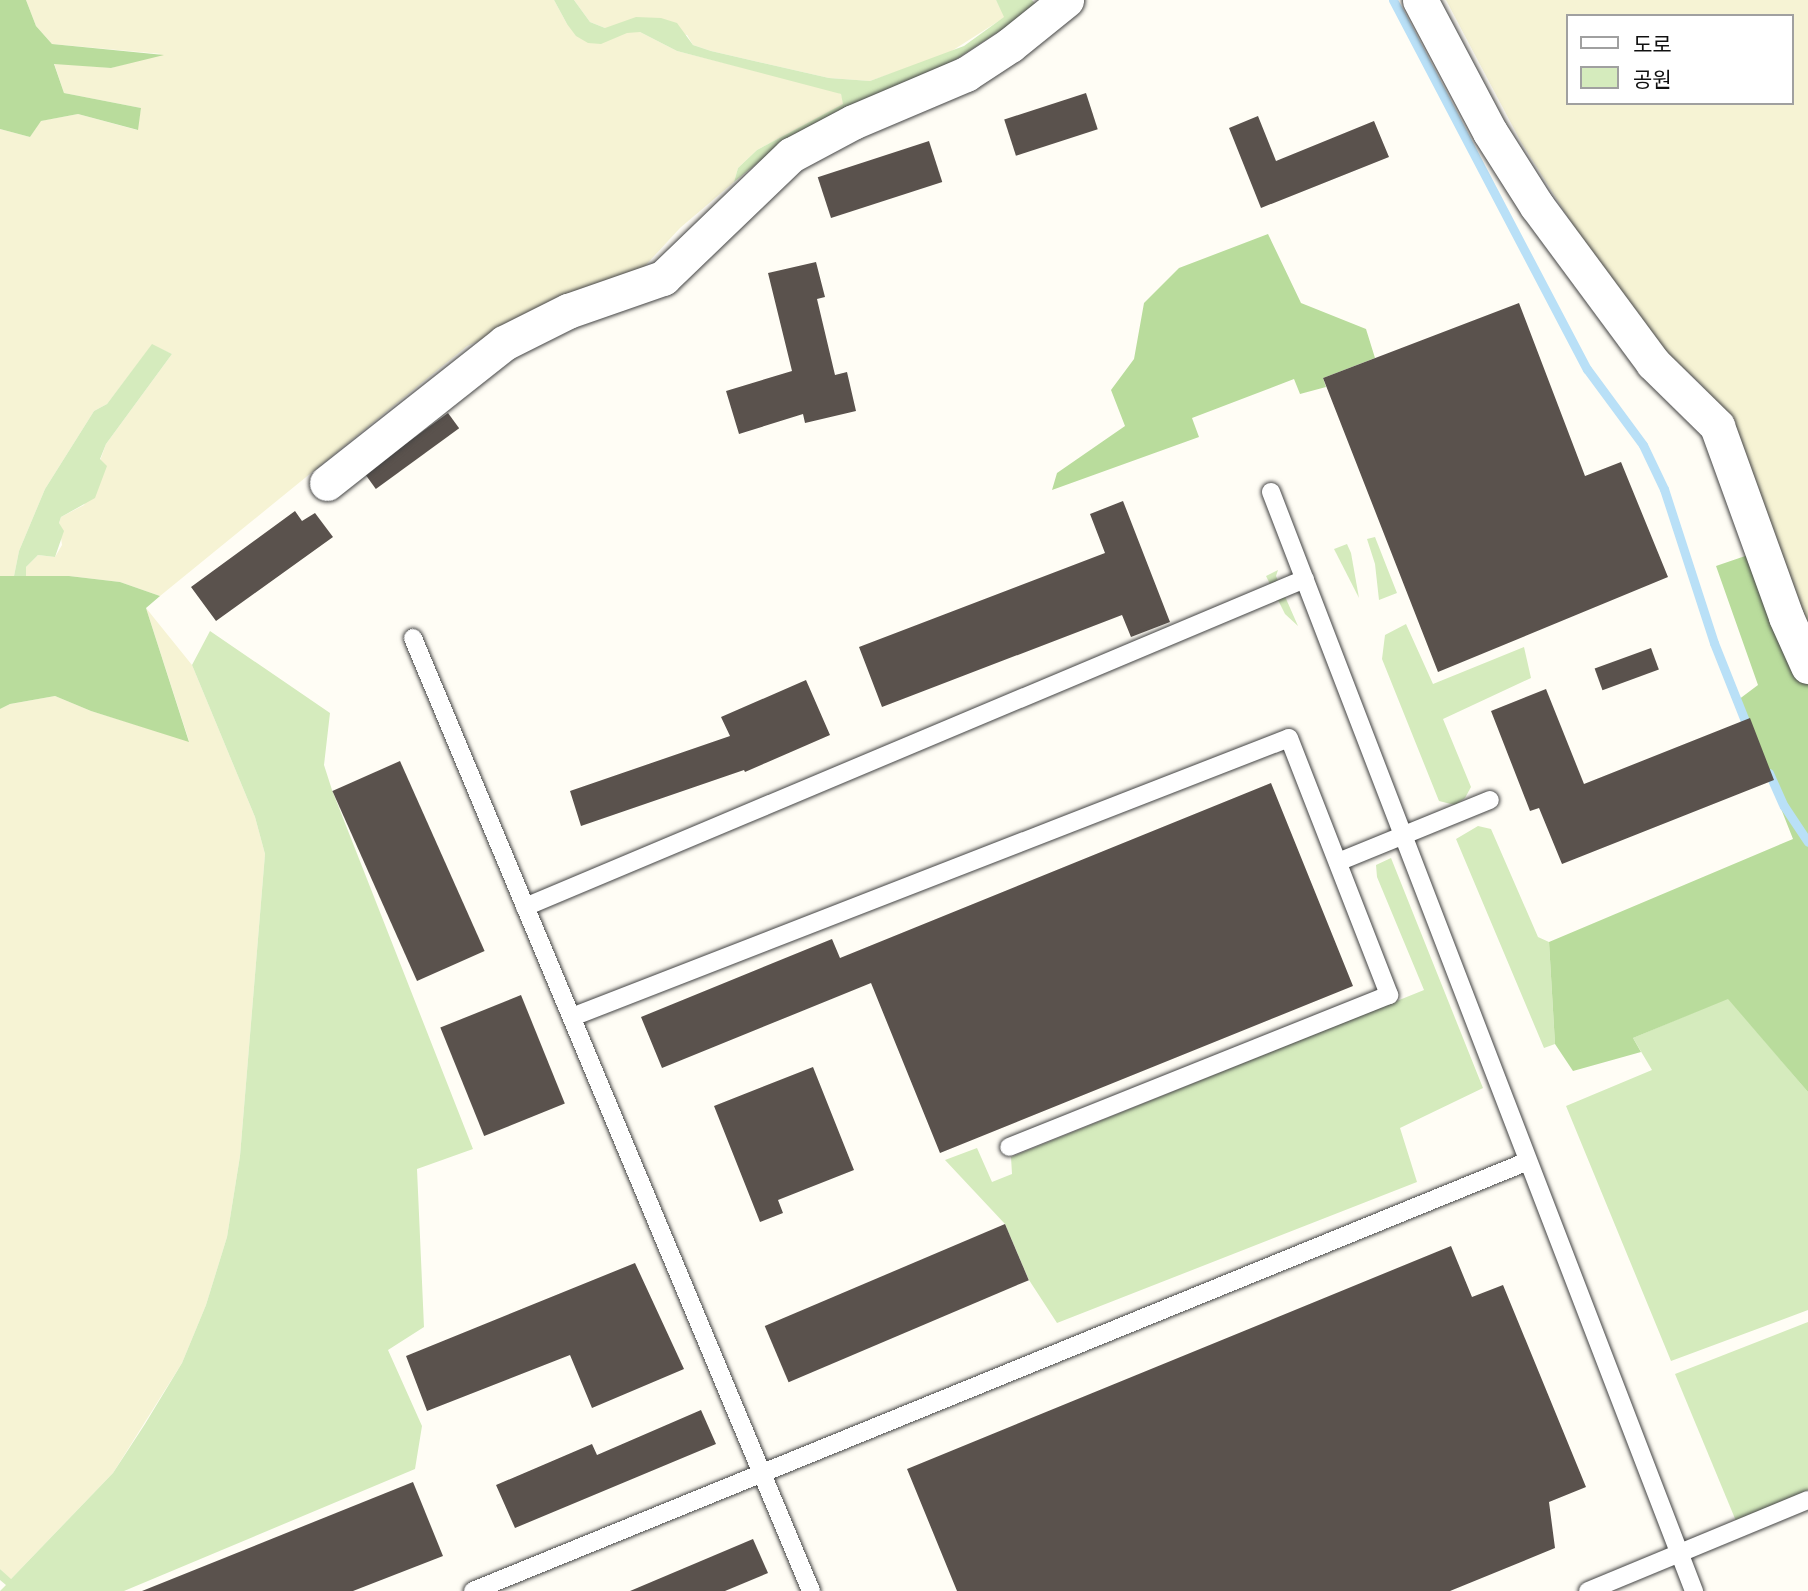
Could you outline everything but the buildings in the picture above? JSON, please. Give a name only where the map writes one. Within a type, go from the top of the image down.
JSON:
[{"type":"street","points":[[327,483],[504,343],[568,311],[663,278],[791,155],[853,122],[966,74],[1010,45],[1066,0]]},
{"type":"street","points":[[1420,0],[1490,132],[1544,216],[1653,363],[1717,426],[1786,617],[1808,666]]},
{"type":"lane","points":[[1271,492],[1694,1591]]},
{"type":"lane","points":[[525,907],[1304,579]]},
{"type":"lane","points":[[413,638],[811,1591]]},
{"type":"lane","points":[[572,1017],[1289,738],[1389,995],[1009,1147]]},
{"type":"lane","points":[[1338,862],[1490,800]]},
{"type":"lane","points":[[473,1591],[1528,1161]]},
{"type":"lane","points":[[1588,1591],[1808,1500]]},
{"type":"shaded area","points":[[26,0],[554,0],[567,24],[640,32],[677,51],[832,90],[841,94],[844,104],[757,150],[738,168],[734,182],[680,228],[643,268],[467,346],[160,596],[120,582],[69,576],[26,576],[26,567],[38,555],[55,557],[62,545],[59,523],[61,517],[84,505],[106,444],[172,354],[152,345],[107,404],[94,411],[45,489],[19,551],[14,576],[0,576],[0,129],[30,137],[40,121],[78,114],[137,130],[141,108],[64,93],[54,63],[111,68],[161,54],[52,44],[36,26]]},
{"type":"shaded area","points":[[574,0],[996,0],[1005,17],[947,54],[870,81],[829,78],[711,51],[693,45],[687,35],[605,28],[590,22]]},
{"type":"shaded area","points":[[1446,0],[1808,0],[1808,630],[1732,425],[1702,385],[1653,340],[1620,300],[1521,142]]},
{"type":"shaded area","points":[[146,608],[192,665],[255,817],[265,854],[240,1156],[227,1237],[206,1305],[182,1363],[113,1473],[10,1580],[0,1569],[0,709],[10,704],[55,696],[91,711],[189,741]]},
{"type":"green space","points":[[0,0],[26,0],[36,26],[52,44],[164,55],[111,68],[54,64],[64,93],[141,108],[138,130],[78,114],[41,121],[30,137],[0,129]]},
{"type":"green space","points":[[554,0],[574,0],[590,22],[605,28],[636,17],[661,18],[677,23],[693,45],[711,51],[829,78],[870,81],[964,46],[1004,17],[996,0],[1032,0],[1038,6],[932,75],[781,144],[734,182],[738,168],[757,150],[843,104],[841,94],[677,51],[640,32],[627,33],[601,44],[588,43],[576,36]]},
{"type":"green space","points":[[1268,234],[1301,303],[1366,329],[1375,358],[1323,378],[1326,387],[1300,394],[1294,379],[1192,418],[1199,437],[1052,490],[1057,473],[1125,426],[1111,390],[1134,359],[1144,303],[1179,268]]},
{"type":"green space","points":[[152,344],[172,354],[106,444],[100,459],[107,466],[95,498],[61,517],[59,523],[64,531],[55,557],[38,555],[26,567],[26,576],[14,576],[19,551],[45,489],[94,411],[107,404]]},
{"type":"green space","points":[[1375,537],[1397,593],[1379,600],[1375,564],[1367,539]]},
{"type":"green space","points":[[1347,544],[1351,553],[1359,598],[1334,549]]},
{"type":"green space","points":[[1754,553],[1808,656],[1808,1092],[1728,999],[1633,1038],[1641,1052],[1573,1071],[1555,1044],[1549,942],[1793,839],[1738,700],[1758,685],[1716,566]]},
{"type":"green space","points":[[1278,570],[1276,576],[1298,626],[1285,614],[1266,576]]},
{"type":"green space","points":[[0,576],[69,576],[120,582],[160,596],[146,608],[189,742],[91,711],[55,696],[10,704],[0,709]]},
{"type":"green space","points":[[1406,624],[1433,684],[1524,647],[1531,678],[1443,719],[1471,787],[1465,798],[1455,805],[1439,801],[1382,659],[1385,635]]},
{"type":"green space","points":[[210,631],[330,713],[324,765],[332,790],[473,1149],[417,1169],[424,1327],[388,1350],[422,1426],[415,1469],[124,1591],[0,1591],[6,1585],[0,1580],[0,1569],[11,1579],[113,1473],[145,1424],[182,1363],[206,1305],[227,1237],[240,1156],[265,854],[255,817],[192,665]]},
{"type":"green space","points":[[1478,826],[1491,829],[1538,937],[1549,942],[1555,1044],[1544,1048],[1456,839]]},
{"type":"green space","points":[[1391,858],[1483,1088],[1400,1128],[1417,1182],[1057,1323],[1029,1280],[1005,1224],[945,1160],[977,1148],[992,1182],[1012,1174],[1011,1157],[1424,990],[1377,877],[1376,865]]},
{"type":"green space","points":[[1728,998],[1808,1092],[1808,1310],[1671,1361],[1566,1106],[1652,1070],[1633,1038]]},
{"type":"green space","points":[[1808,1322],[1808,1490],[1736,1521],[1675,1374]]},
{"type":"waterway","points":[[1393,0],[1587,369],[1643,445],[1664,489],[1714,643],[1749,731]]},
{"type":"waterway","points":[[1769,773],[1784,806],[1808,842]]}]
